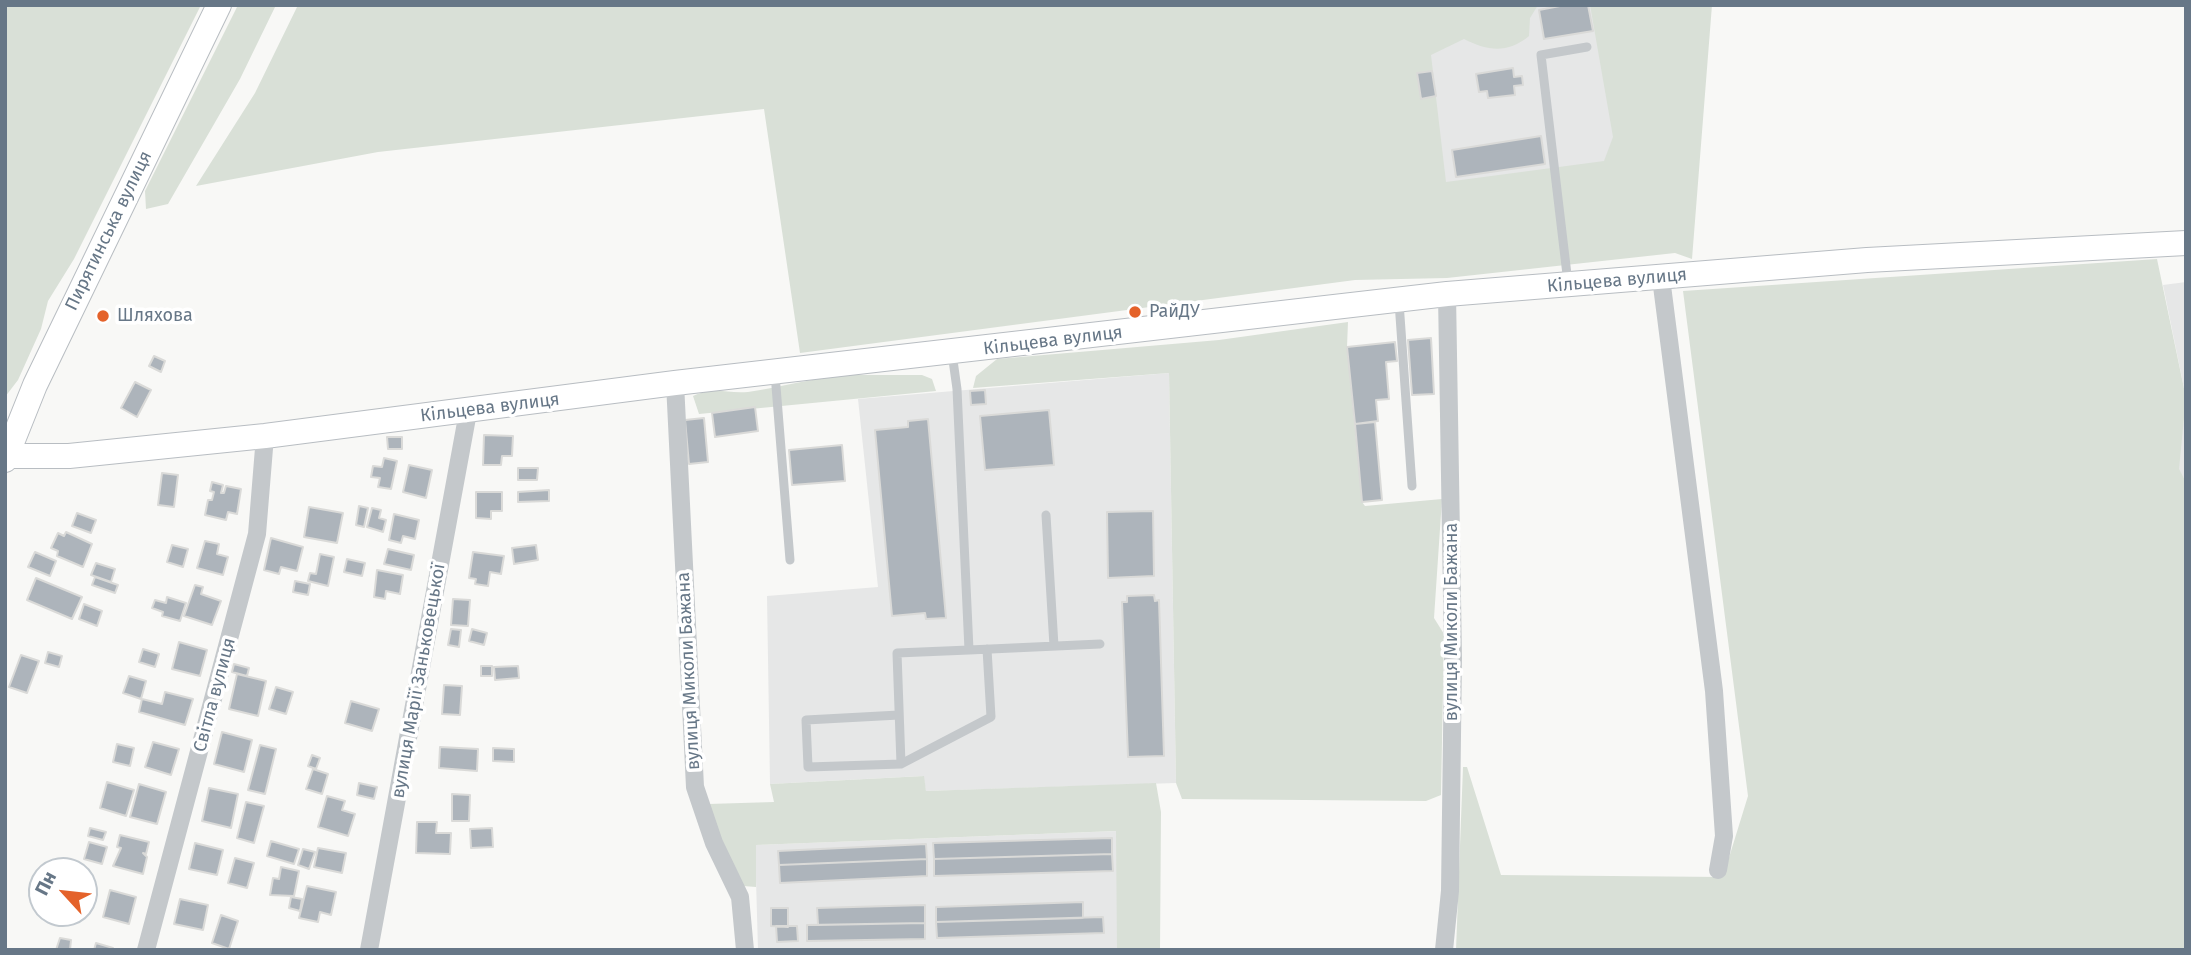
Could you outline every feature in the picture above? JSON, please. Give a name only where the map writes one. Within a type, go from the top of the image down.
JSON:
[{"type":"street","name":"Пирятинська вулиця","points":[[6,458],[35,385],[219,5]]},
{"type":"street","name":"Кільцева вулиця","points":[[6,458],[69,456],[265,436],[468,412],[675,383],[1447,294],[1867,260],[2186,243]]},
{"type":"street","points":[[1661,278],[1714,691],[1724,836],[1718,870]]},
{"type":"street","name":"вулиця Миколи Бажана","points":[[1444,950],[1450,891],[1453,658],[1447,294]]},
{"type":"street","name":"вулиця Миколи Бажана","points":[[675,383],[695,787],[714,843],[740,897],[745,950]]},
{"type":"street","name":"вулиця Марії Заньковецької","points":[[369,950],[468,412]]},
{"type":"street","name":"Світла вулиця","points":[[146,950],[257,534],[265,436]]},
{"type":"lane","points":[[1568,285],[1541,55],[1587,47]]},
{"type":"lane","points":[[1399,300],[1412,486]]},
{"type":"lane","points":[[952,353],[957,389],[969,650]]},
{"type":"lane","points":[[775,372],[790,560]]},
{"type":"lane","points":[[1046,515],[1054,646]]},
{"type":"lane","points":[[901,764],[897,653],[1100,644]]},
{"type":"lane","points":[[899,715],[806,720],[808,768],[901,764],[990,717],[987,649]]},
{"type":"shaded area","points":[[5,5],[201,5],[74,259],[48,301],[41,329],[18,380],[5,397]]},
{"type":"shaded area","points":[[238,5],[276,5],[240,79],[168,204],[146,209],[145,191]]},
{"type":"shaded area","points":[[298,5],[1538,5],[1530,18],[1529,36],[1513,46],[1489,48],[1464,39],[1431,55],[1446,182],[1604,161],[1613,137],[1590,5],[1712,5],[1692,259],[1675,253],[1447,278],[1355,280],[800,353],[764,109],[378,152],[196,186],[255,93]]},
{"type":"shaded area","points":[[1437,5],[1610,5],[1635,190],[1425,217],[1402,11]]},
{"type":"shaded area","points":[[2157,259],[2186,398],[2179,469],[2186,482],[2186,950],[1456,950],[1463,767],[1467,767],[1501,875],[1723,877],[1748,796],[1683,291]]},
{"type":"shaded area","points":[[2186,282],[2186,398],[2163,285]]},
{"type":"shaded area","points":[[1348,322],[1347,347],[1362,502],[1365,506],[1442,499],[1434,618],[1444,634],[1441,795],[1426,801],[1182,799],[1176,783],[1169,373],[973,388],[976,376],[997,359],[1219,340]]},
{"type":"shaded area","points":[[1169,373],[1176,783],[926,791],[923,776],[770,784],[767,596],[878,587],[858,399]]},
{"type":"shaded area","points":[[847,375],[922,375],[932,379],[936,391],[699,414],[693,396],[715,391],[748,392]]},
{"type":"shaded area","points":[[2186,398],[2186,482],[2178,469]]},
{"type":"shaded area","points":[[924,776],[926,791],[1156,783],[1161,812],[1160,950],[1117,950],[1116,831],[756,845],[756,887],[743,886],[724,849],[708,804],[774,802],[770,784]]},
{"type":"shaded area","points":[[1117,831],[1117,950],[758,950],[755,845]]},
{"type":"building","points":[[1565,5],[1588,5],[1593,31],[1544,39],[1539,10]]},
{"type":"building","points":[[1513,68],[1514,77],[1522,76],[1523,85],[1514,86],[1515,95],[1488,98],[1487,91],[1479,92],[1476,74]]},
{"type":"building","points":[[1432,71],[1436,96],[1421,99],[1417,73]]},
{"type":"building","points":[[1541,136],[1545,164],[1456,177],[1452,150]]},
{"type":"building","points":[[1431,338],[1434,394],[1412,395],[1408,340]]},
{"type":"building","points":[[1395,342],[1397,361],[1386,362],[1389,399],[1376,400],[1378,421],[1355,424],[1347,347]]},
{"type":"building","points":[[154,356],[165,361],[161,372],[149,366]]},
{"type":"building","points":[[135,382],[151,390],[137,417],[121,408]]},
{"type":"building","points":[[985,390],[986,404],[971,405],[970,391]]},
{"type":"building","points":[[755,407],[758,431],[715,437],[712,413]]},
{"type":"building","points":[[1049,410],[1054,465],[985,470],[980,416]]},
{"type":"building","points":[[704,418],[708,462],[689,464],[685,420]]},
{"type":"building","points":[[928,419],[946,618],[926,619],[925,613],[892,616],[875,430],[908,427],[908,421]]},
{"type":"building","points":[[1375,422],[1382,500],[1362,502],[1355,424]]},
{"type":"building","points":[[484,435],[513,436],[512,456],[502,456],[501,465],[483,465]]},
{"type":"building","points":[[387,437],[402,437],[402,449],[388,449]]},
{"type":"building","points":[[842,445],[845,481],[792,485],[789,450]]},
{"type":"building","points":[[384,458],[397,461],[391,489],[378,487],[380,478],[371,477],[373,466],[382,467]]},
{"type":"building","points":[[409,465],[432,470],[426,498],[403,492]]},
{"type":"building","points":[[518,468],[538,468],[537,480],[518,480]]},
{"type":"building","points":[[162,473],[178,475],[174,507],[158,505]]},
{"type":"building","points":[[212,482],[223,485],[221,493],[224,493],[226,486],[241,489],[237,514],[228,512],[226,520],[205,515],[208,500],[212,500],[214,492],[210,491]]},
{"type":"building","points":[[549,490],[549,501],[518,502],[518,492]]},
{"type":"building","points":[[476,492],[502,492],[502,511],[491,511],[491,519],[476,518]]},
{"type":"building","points":[[359,506],[368,508],[364,527],[356,525]]},
{"type":"building","points":[[309,507],[343,513],[337,543],[304,537]]},
{"type":"building","points":[[372,508],[381,510],[379,518],[386,520],[383,532],[367,527]]},
{"type":"building","points":[[1153,511],[1154,576],[1108,578],[1107,512]]},
{"type":"building","points":[[77,513],[96,520],[91,533],[72,526]]},
{"type":"building","points":[[394,514],[419,520],[415,539],[403,536],[401,543],[389,540]]},
{"type":"building","points":[[66,532],[92,544],[83,567],[57,556],[58,551],[51,548],[58,533],[64,536]]},
{"type":"building","points":[[271,538],[303,547],[297,571],[281,567],[279,574],[264,570]]},
{"type":"building","points":[[205,541],[219,544],[217,554],[228,557],[223,575],[197,568]]},
{"type":"building","points":[[172,545],[188,549],[183,567],[167,562]]},
{"type":"building","points":[[536,545],[538,560],[514,564],[512,548]]},
{"type":"building","points":[[388,549],[414,555],[411,570],[384,564]]},
{"type":"building","points":[[35,552],[56,561],[50,576],[28,567]]},
{"type":"building","points":[[473,552],[504,556],[501,574],[490,572],[488,586],[475,584],[476,579],[469,578]]},
{"type":"building","points":[[320,554],[334,557],[328,586],[308,581],[310,573],[316,574]]},
{"type":"building","points":[[347,559],[365,563],[362,576],[344,572]]},
{"type":"building","points":[[96,563],[115,569],[111,582],[91,575]]},
{"type":"building","points":[[377,570],[403,575],[400,594],[386,591],[385,599],[374,597]]},
{"type":"building","points":[[95,577],[118,585],[115,593],[92,585]]},
{"type":"building","points":[[36,578],[82,597],[72,619],[27,600]]},
{"type":"building","points":[[295,581],[310,584],[308,595],[293,592]]},
{"type":"building","points":[[195,585],[203,587],[201,594],[221,601],[212,625],[184,616]]},
{"type":"building","points":[[1154,595],[1155,601],[1159,600],[1164,756],[1128,757],[1122,602],[1127,602],[1127,596]]},
{"type":"building","points":[[167,597],[186,603],[180,621],[162,616],[163,612],[152,608],[155,600],[166,603]]},
{"type":"building","points":[[453,599],[470,600],[468,626],[451,625]]},
{"type":"building","points":[[84,604],[102,611],[97,626],[79,619]]},
{"type":"building","points":[[451,629],[461,630],[459,647],[448,645]]},
{"type":"building","points":[[472,629],[487,633],[484,645],[469,641]]},
{"type":"building","points":[[179,642],[207,650],[200,676],[172,669]]},
{"type":"building","points":[[143,649],[159,654],[155,667],[139,662]]},
{"type":"building","points":[[48,652],[62,656],[59,667],[45,663]]},
{"type":"building","points":[[21,655],[39,661],[27,693],[9,687]]},
{"type":"building","points":[[234,664],[249,668],[247,676],[232,672]]},
{"type":"building","points":[[481,666],[492,666],[492,676],[481,676]]},
{"type":"building","points":[[518,666],[519,678],[495,680],[494,667]]},
{"type":"building","points":[[237,674],[266,681],[258,716],[229,709]]},
{"type":"building","points":[[129,676],[146,681],[141,699],[123,693]]},
{"type":"building","points":[[444,685],[462,686],[460,715],[442,714]]},
{"type":"building","points":[[276,687],[293,692],[286,714],[269,709]]},
{"type":"building","points":[[165,692],[193,699],[185,725],[139,712],[142,699],[162,704]]},
{"type":"building","points":[[351,701],[379,709],[372,731],[345,723]]},
{"type":"building","points":[[222,732],[252,740],[244,772],[214,764]]},
{"type":"building","points":[[153,742],[179,749],[171,775],[145,767]]},
{"type":"building","points":[[117,744],[134,748],[130,766],[113,762]]},
{"type":"building","points":[[260,745],[276,749],[265,794],[248,790]]},
{"type":"building","points":[[440,747],[478,749],[477,771],[439,768]]},
{"type":"building","points":[[493,748],[514,749],[514,762],[493,761]]},
{"type":"building","points":[[312,755],[320,758],[316,769],[308,766]]},
{"type":"building","points":[[313,769],[328,774],[322,794],[306,789]]},
{"type":"building","points":[[107,782],[134,790],[126,816],[100,808]]},
{"type":"building","points":[[359,783],[377,787],[374,799],[357,795]]},
{"type":"building","points":[[139,784],[166,792],[157,824],[130,817]]},
{"type":"building","points":[[209,788],[238,794],[231,828],[202,821]]},
{"type":"building","points":[[452,794],[470,795],[469,821],[452,821]]},
{"type":"building","points":[[327,796],[345,801],[342,810],[355,814],[348,836],[318,827]]},
{"type":"building","points":[[246,802],[264,806],[254,843],[237,838]]},
{"type":"building","points":[[417,822],[437,822],[436,833],[451,833],[450,854],[416,853]]},
{"type":"building","points":[[90,828],[106,832],[103,840],[88,836]]},
{"type":"building","points":[[492,828],[493,847],[471,848],[470,829]]},
{"type":"building","points":[[120,835],[149,842],[146,854],[143,853],[147,857],[143,874],[113,866],[121,848],[117,847]]},
{"type":"building","points":[[1112,838],[1112,854],[934,859],[933,843]]},
{"type":"building","points":[[271,841],[299,849],[294,864],[267,856]]},
{"type":"building","points":[[89,842],[107,847],[102,864],[98,863],[98,857],[85,857]]},
{"type":"building","points":[[195,843],[223,850],[217,875],[189,869]]},
{"type":"building","points":[[926,844],[927,859],[779,865],[778,851]]},
{"type":"building","points":[[318,848],[346,853],[342,873],[314,867]]},
{"type":"building","points":[[303,849],[315,852],[309,869],[298,865]]},
{"type":"building","points":[[1112,854],[1113,871],[934,876],[934,859]]},
{"type":"building","points":[[235,858],[254,863],[247,888],[228,883]]},
{"type":"building","points":[[927,859],[927,876],[780,883],[779,865]]},
{"type":"building","points":[[281,867],[299,871],[294,896],[270,895],[273,878],[279,879]]},
{"type":"building","points":[[307,886],[336,892],[331,915],[320,912],[318,922],[299,918]]},
{"type":"building","points":[[110,890],[136,897],[129,924],[103,917]]},
{"type":"building","points":[[291,897],[302,899],[300,911],[289,908]]},
{"type":"building","points":[[180,899],[208,905],[203,930],[174,924]]},
{"type":"building","points":[[1083,902],[1083,918],[936,922],[936,907]]},
{"type":"building","points":[[925,905],[925,923],[818,925],[817,908]]},
{"type":"building","points":[[771,908],[788,908],[788,927],[771,926]]},
{"type":"building","points":[[221,915],[238,921],[229,949],[212,943]]},
{"type":"building","points":[[1103,917],[1104,933],[937,938],[936,922]]},
{"type":"building","points":[[925,923],[925,939],[807,941],[807,925]]},
{"type":"building","points":[[776,926],[797,926],[798,941],[777,942]]},
{"type":"building","points":[[60,938],[71,940],[70,950],[56,950]]},
{"type":"building","points":[[96,943],[113,948],[94,950]]},
{"type":"place","name":"РайДУ","points":[[1135,312]]},
{"type":"place","name":"Шляхова","points":[[103,316]]}]
